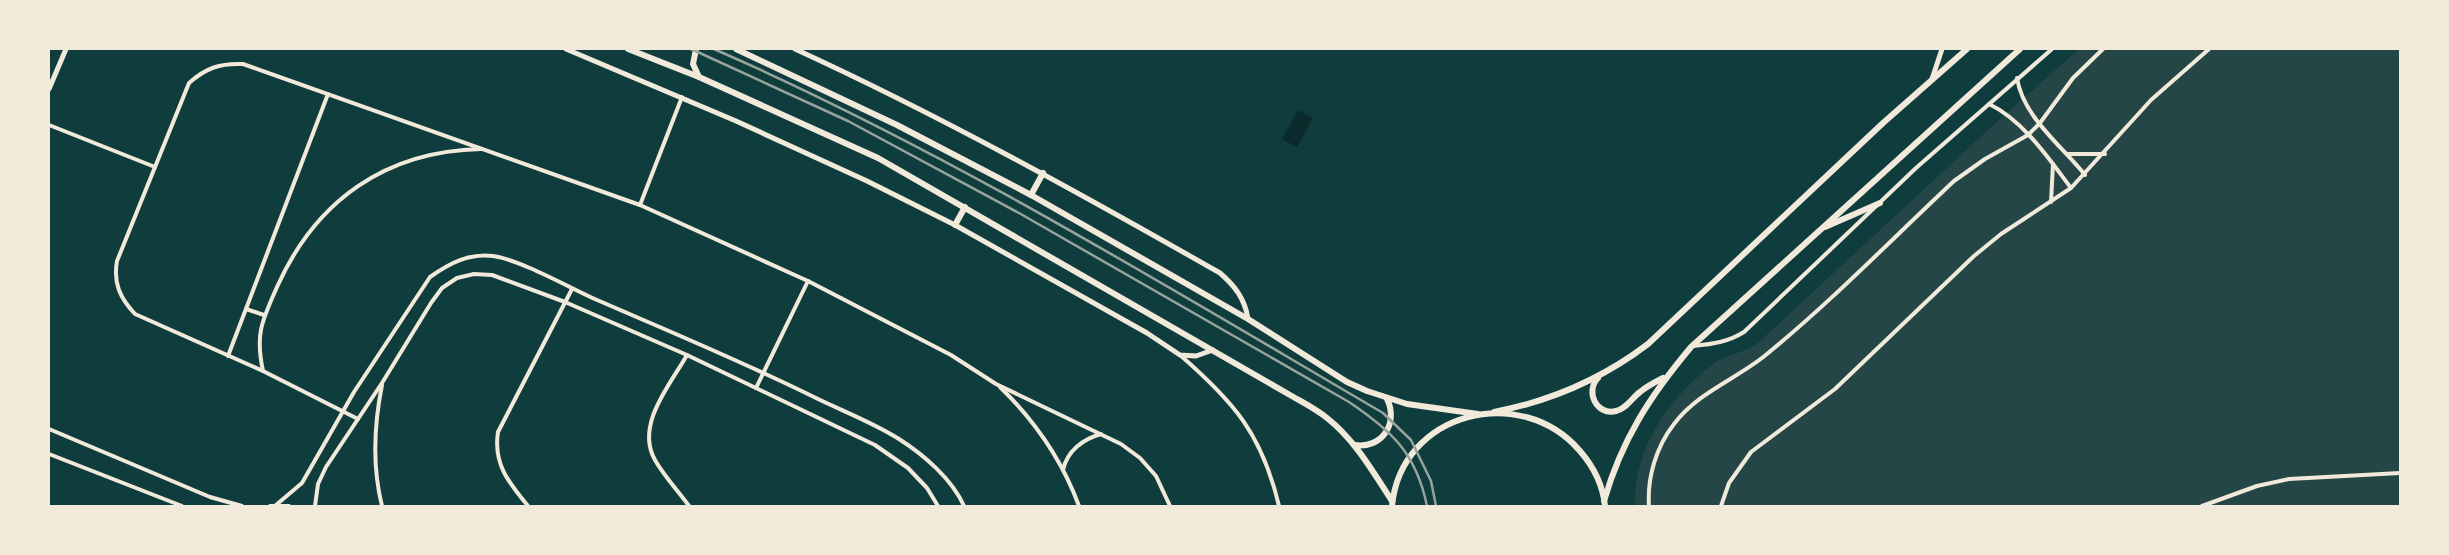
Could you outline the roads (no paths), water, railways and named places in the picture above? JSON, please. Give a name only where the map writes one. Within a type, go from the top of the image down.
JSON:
[{"type":"main road","points":[[628,49],[699,77],[878,158],[1213,350],[1327,418],[1355,445],[1392,504]]},
{"type":"main road","points":[[696,49],[692,64],[699,77]]},
{"type":"main road","points":[[736,49],[897,125],[1031,194],[1248,319],[1348,382],[1386,399],[1407,404],[1478,414]]},
{"type":"main road","points":[[1392,504],[1397,483],[1415,452],[1433,434],[1454,422],[1478,414],[1494,412],[1558,395],[1598,377],[1648,344],[1931,80],[1967,49]]},
{"type":"main road","points":[[1605,504],[1626,441],[1645,407],[1666,376],[1691,347],[1819,229],[2020,49]]},
{"type":"main road","points":[[1031,194],[1043,174]]},
{"type":"main road","points":[[1819,229],[1880,203]]},
{"type":"main road","points":[[955,226],[965,207]]},
{"type":"main road","points":[[1598,377],[1593,384],[1593,398],[1602,409],[1611,412],[1624,407],[1643,390],[1666,376]]},
{"type":"main road","points":[[1355,445],[1372,444],[1386,433],[1392,416],[1386,399]]},
{"type":"main road","points":[[1494,412],[1532,417],[1560,431],[1587,459],[1598,479],[1605,504]]},
{"type":"street","points":[[49,89],[66,49]]},
{"type":"street","points":[[566,49],[682,97],[867,181],[955,226],[1147,333],[1180,355],[1219,389],[1237,409],[1253,434],[1265,459],[1280,506]]},
{"type":"street","points":[[795,49],[888,92],[1043,174],[1220,274],[1240,295],[1246,308],[1248,319]]},
{"type":"street","points":[[1931,80],[1942,49]]},
{"type":"street","points":[[1691,347],[1718,344],[1744,332],[1880,203],[2017,78],[2052,49]]},
{"type":"street","points":[[1649,506],[1650,479],[1654,462],[1674,424],[1686,411],[1697,400],[1754,364],[1779,344],[1954,181],[1985,159],[2028,135],[2040,123],[2073,78],[2103,49]]},
{"type":"street","points":[[1721,506],[1729,484],[1751,452],[1835,388],[1974,256],[2001,234],[2071,188],[2105,154],[2152,100],[2209,49]]},
{"type":"street","points":[[358,419],[263,371],[135,314],[120,293],[116,277],[117,261],[189,83],[200,73],[213,66],[228,63],[243,64],[640,205],[808,281],[951,355],[996,384],[1121,444],[1140,458],[1156,476],[1170,506]]},
{"type":"street","points":[[2017,78],[2024,100],[2040,123],[2085,175]]},
{"type":"street","points":[[228,356],[328,94]]},
{"type":"street","points":[[640,205],[682,97]]},
{"type":"street","points":[[1989,104],[2003,112],[2028,135],[2071,188]]},
{"type":"street","points":[[49,125],[155,167]]},
{"type":"street","points":[[263,371],[258,343],[264,315],[283,273],[307,235],[337,202],[362,183],[390,168],[420,156],[451,150],[484,149]]},
{"type":"street","points":[[2068,154],[2105,154]]},
{"type":"street","points":[[2051,202],[2053,164]]},
{"type":"street","points":[[276,505],[302,483],[342,411],[430,277],[447,265],[465,258],[495,257],[507,260],[764,372],[899,439],[944,476],[964,506]]},
{"type":"street","points":[[315,506],[318,484],[326,467],[431,303],[442,288],[457,278],[474,274],[492,275],[565,302],[687,355],[890,454],[918,478],[938,506]]},
{"type":"street","points":[[756,388],[808,281]]},
{"type":"street","points":[[528,506],[504,476],[499,466],[496,444],[498,432],[572,289]]},
{"type":"street","points":[[246,309],[264,315]]},
{"type":"street","points":[[1180,355],[1196,356],[1213,350]]},
{"type":"street","points":[[687,355],[652,417],[649,431],[650,446],[654,460],[689,506]]},
{"type":"street","points":[[382,382],[375,439],[376,468],[382,506]]},
{"type":"street","points":[[996,384],[1027,415],[1063,470],[1079,506]]},
{"type":"street","points":[[49,429],[225,504],[242,506]]},
{"type":"street","points":[[1063,470],[1068,458],[1076,447],[1088,439],[1101,434]]},
{"type":"street","points":[[49,454],[182,506]]},
{"type":"street","points":[[2202,506],[2273,482],[2305,477],[2400,473]]},
{"type":"street","points":[[270,506],[289,506]]},
{"type":"railway","points":[[691,49],[848,121],[1019,213],[1349,402],[1378,423],[1400,445],[1416,471],[1427,506]]},
{"type":"railway","points":[[714,49],[801,89],[970,175],[1137,268],[1383,413],[1411,440],[1431,481],[1436,506]]}]
